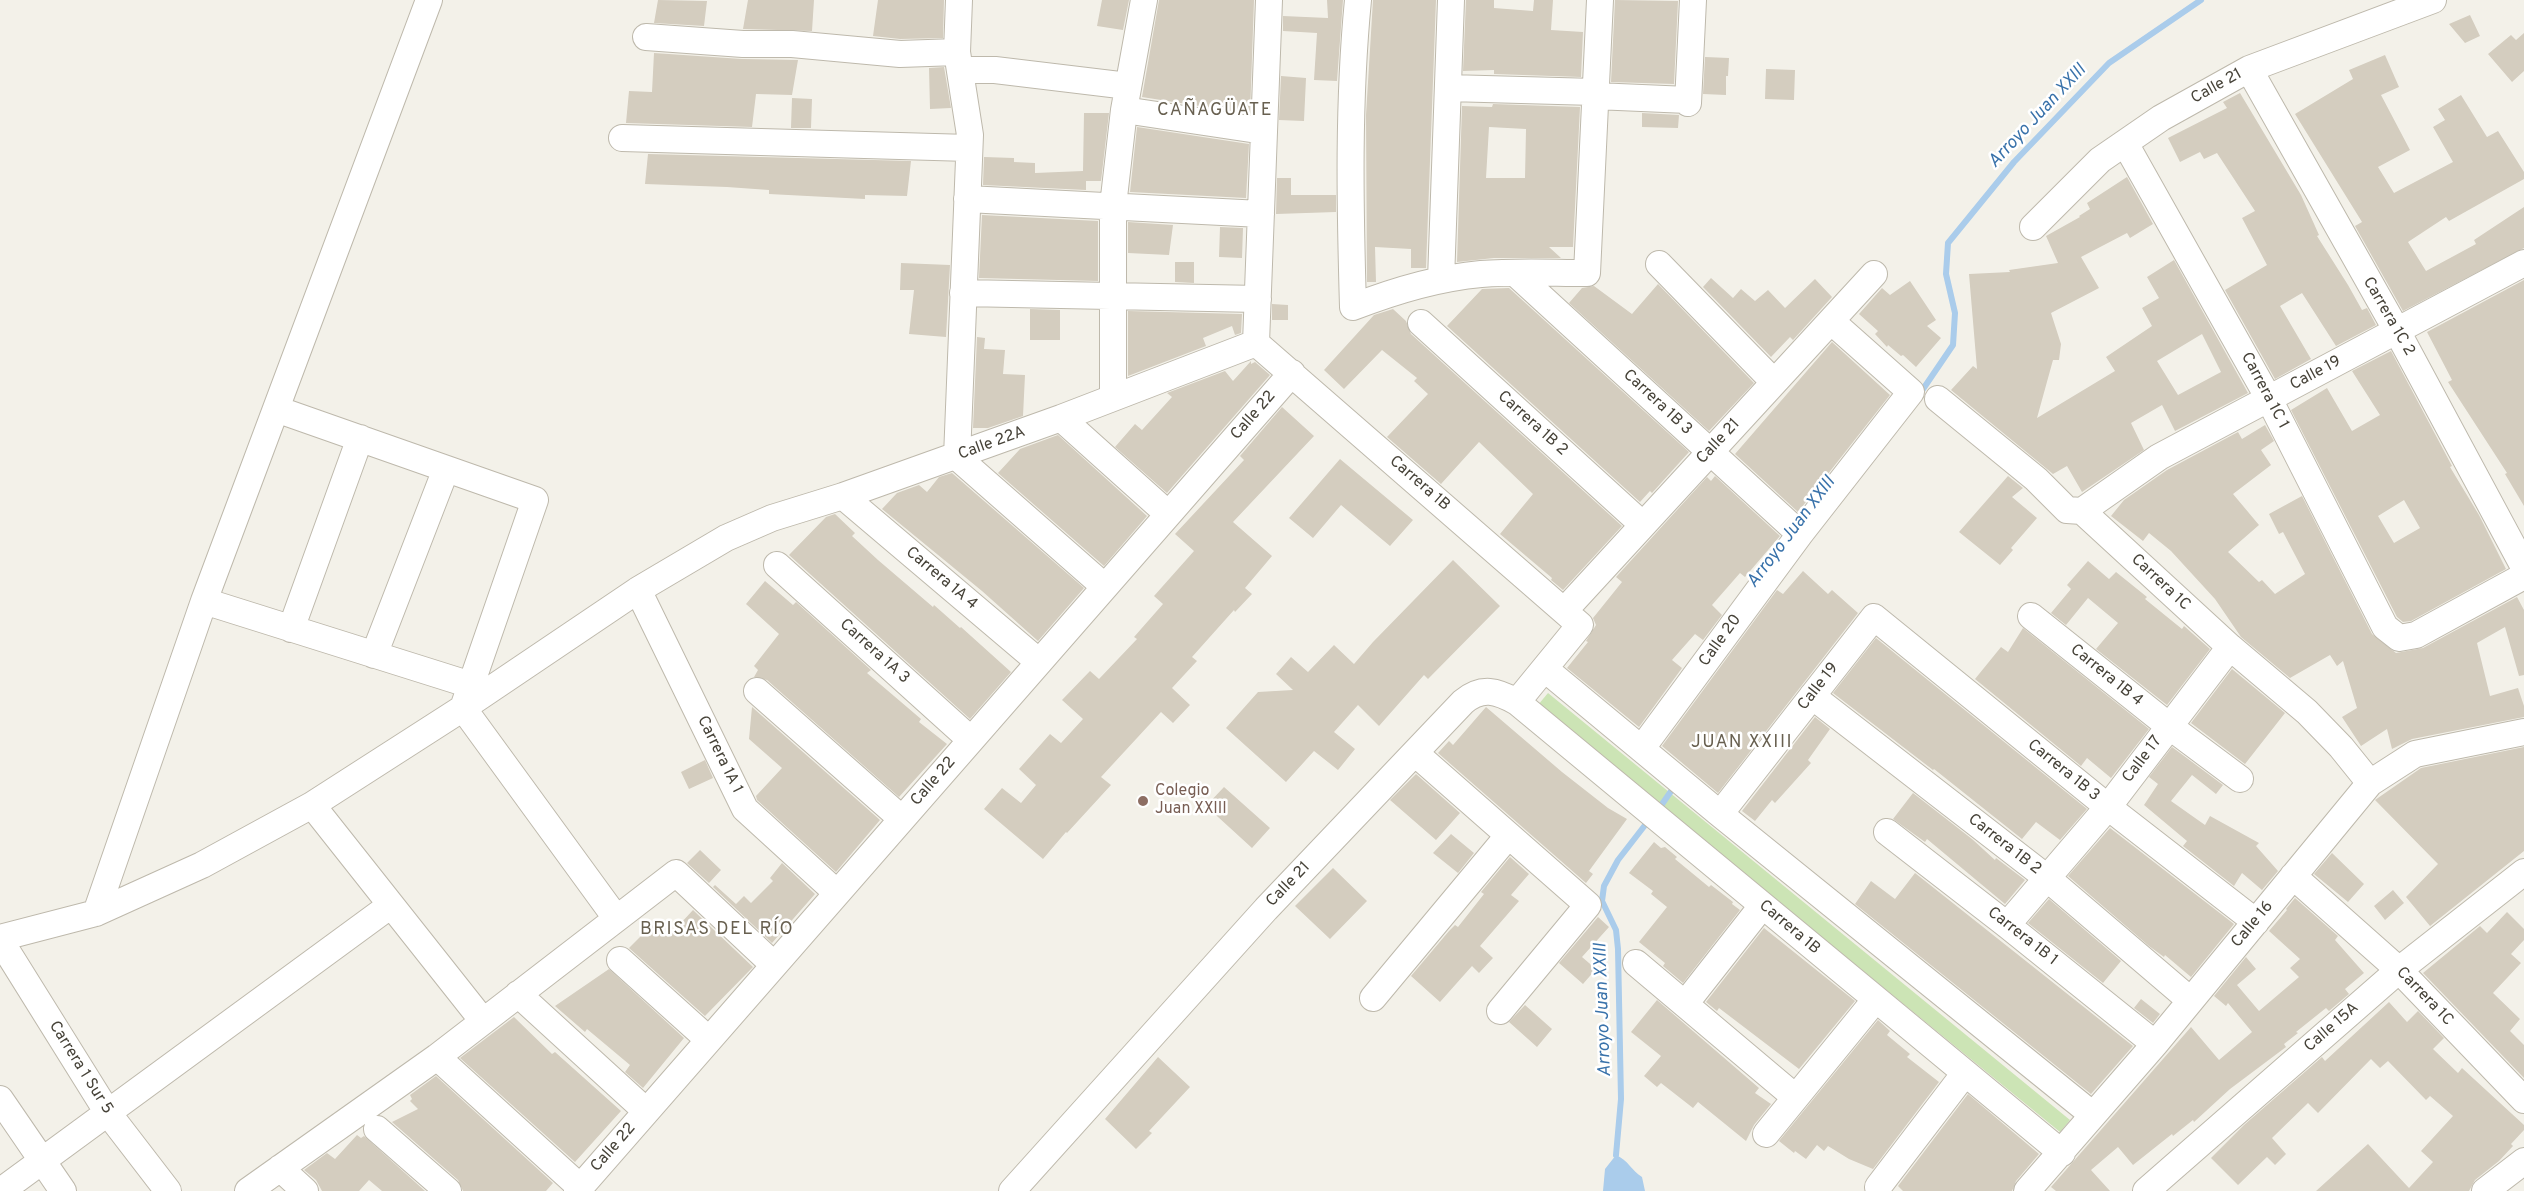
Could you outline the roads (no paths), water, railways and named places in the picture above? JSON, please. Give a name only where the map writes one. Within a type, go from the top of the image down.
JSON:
[{"type":"street","points":[[96,913],[204,602],[429,0]]},
{"type":"street","points":[[959,0],[958,61],[970,135],[957,457],[1105,587]]},
{"type":"street","points":[[1113,398],[1113,206],[1126,98],[1144,0]]},
{"type":"street","points":[[1256,343],[1269,0]]},
{"type":"street","points":[[1358,0],[1352,109],[1350,208],[1353,307],[1392,292],[1440,280],[1480,274],[1587,273],[1600,0]]},
{"type":"street","points":[[1440,280],[1451,0]]},
{"type":"street","points":[[1448,88],[1595,94],[1688,101],[1693,0]]},
{"type":"street","name":"Calle 21","points":[[2033,227],[2100,160],[2161,118],[2249,69],[2433,0]]},
{"type":"street","points":[[646,38],[743,44],[792,44],[958,61],[1264,131]]},
{"type":"street","name":"Carrera 1C 2","points":[[2249,69],[2397,331],[2524,567]]},
{"type":"street","points":[[622,138],[969,148]]},
{"type":"street","name":"Carrera 1C 1","points":[[2125,143],[2269,399],[2385,627],[2399,638],[2416,635],[2524,576]]},
{"type":"street","points":[[967,200],[1261,214]]},
{"type":"street","name":"Calle 19","points":[[2082,511],[2159,457],[2524,263]]},
{"type":"street","points":[[1659,264],[1774,382]]},
{"type":"street","name":"Carrera 1B 3","points":[[1515,273],[1800,534]]},
{"type":"street","name":"Calle 21","points":[[1012,1191],[1266,909],[1472,694],[1497,691],[1517,702],[1545,669],[1572,618],[1643,525],[1874,274]]},
{"type":"street","points":[[963,293],[1258,299]]},
{"type":"street","name":"Calle 20","points":[[1642,748],[1800,534],[1911,392],[1831,321]]},
{"type":"street","name":"Carrera 1B 2","points":[[1421,323],[1643,525]]},
{"type":"street","name":"Calle 22A","points":[[0,939],[96,913],[202,865],[312,805],[467,697],[726,538],[772,518],[957,457],[1256,343]]},
{"type":"street","name":"Carrera 1B","points":[[1256,343],[1572,618]]},
{"type":"street","name":"Calle 22","points":[[578,1189],[1292,373]]},
{"type":"street","name":"Carrera 1C","points":[[1938,399],[2036,479],[2067,510],[2082,511],[2230,647],[2307,712],[2341,747],[2370,783]]},
{"type":"street","points":[[276,409],[535,500],[467,697]]},
{"type":"street","points":[[1061,418],[1168,514]]},
{"type":"street","points":[[291,629],[360,438]]},
{"type":"street","points":[[374,655],[446,469]]},
{"type":"street","name":"Carrera 1A 4","points":[[843,496],[1039,662]]},
{"type":"street","name":"Carrera 1A 3","points":[[777,565],[971,740]]},
{"type":"street","name":"Carrera 1A 1","points":[[638,590],[745,809],[837,893]]},
{"type":"street","points":[[204,602],[374,655],[467,697],[616,918]]},
{"type":"street","name":"Carrera 1B 4","points":[[2031,616],[2169,726],[2240,779]]},
{"type":"street","name":"Calle 19","points":[[1720,814],[1874,617]]},
{"type":"street","name":"Carrera 1B 3","points":[[1874,617],[2108,807],[2256,922]]},
{"type":"street","name":"Calle 17","points":[[2007,924],[2108,807],[2230,647]]},
{"type":"street","points":[[1545,669],[1720,814],[2093,1115]]},
{"type":"street","points":[[757,691],[902,819]]},
{"type":"street","name":"Carrera 1B 2","points":[[1812,696],[2047,878],[2190,1000]]},
{"type":"street","name":"Carrera 1B","points":[[1517,702],[2062,1153]]},
{"type":"street","name":"Calle 16","points":[[2027,1191],[2155,1044],[2370,783],[2415,754],[2524,732]]},
{"type":"street","points":[[1415,753],[1588,905],[1500,1011]]},
{"type":"street","points":[[312,805],[483,1021]]},
{"type":"street","name":"Carrera 1B 1","points":[[1887,832],[2007,924],[2155,1044]]},
{"type":"street","points":[[1373,998],[1508,836]]},
{"type":"street","name":"Calle 15A","points":[[2146,1191],[2399,970],[2524,872]]},
{"type":"street","points":[[248,1191],[437,1057],[676,873],[774,965]]},
{"type":"street","name":"Carrera 1C","points":[[2293,876],[2399,970],[2524,1100]]},
{"type":"street","points":[[1,1191],[391,905]]},
{"type":"street","points":[[1685,1004],[1762,906]]},
{"type":"street","name":"Carrera 1 Sur 5","points":[[0,939],[108,1113],[168,1191]]},
{"type":"street","points":[[620,960],[708,1040]]},
{"type":"street","points":[[1636,963],[1795,1097]]},
{"type":"street","points":[[518,994],[646,1111]]},
{"type":"street","points":[[1766,1134],[1876,999]]},
{"type":"street","points":[[437,1057],[578,1189]]},
{"type":"street","points":[[1878,1187],[1965,1073]]},
{"type":"street","points":[[0,1099],[63,1191]]},
{"type":"street","points":[[377,1129],[448,1191]]},
{"type":"street","points":[[2485,1191],[2524,1161]]},
{"type":"street","points":[[280,1168],[305,1191]]},
{"type":"water","points":[[1616,1155],[1642,1177],[1645,1191],[1603,1191],[1605,1169]]},
{"type":"waterway","name":"Arroyo Juan XXIII","points":[[1919,395],[1953,345],[1955,313],[1946,274],[1948,243],[2014,162],[2109,63],[2201,0]]},
{"type":"waterway","name":"Arroyo Juan XXIII","points":[[1658,810],[1676,784]]},
{"type":"waterway","name":"Arroyo Juan XXIII","points":[[1616,1155],[1621,1099],[1618,949],[1616,930],[1602,901],[1604,886],[1618,860],[1649,820]]},
{"type":"place","name":"Colegio Juan XXIII","points":[[1143,801]]},
{"type":"district","name":"CAÑAGÜATE","points":[[1215,111]]},
{"type":"district","name":"JUAN XXIII","points":[[1742,743]]},
{"type":"district","name":"BRISAS DEL RÍO","points":[[717,930]]}]
